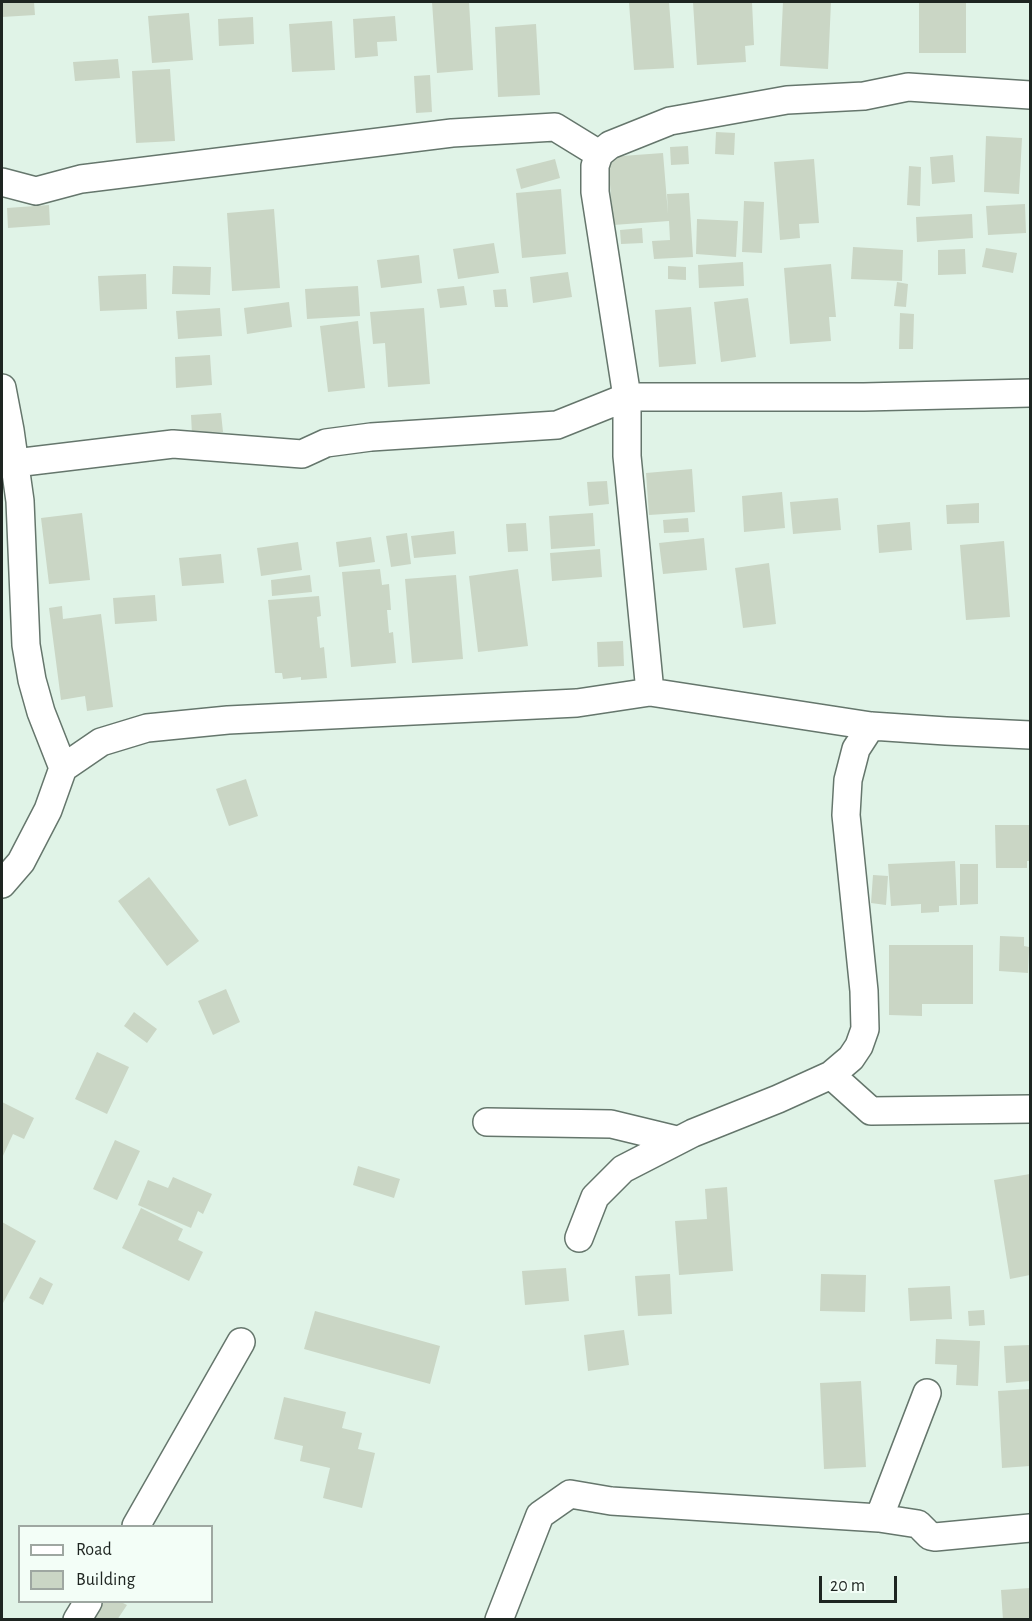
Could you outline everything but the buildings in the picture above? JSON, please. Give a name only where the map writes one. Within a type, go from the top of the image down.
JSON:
[{"type":"street","points":[[650,692],[627,456],[627,397],[595,192],[594,166],[599,154],[610,145],[670,121],[787,100],[864,96],[908,87],[1030,95]]},
{"type":"street","points":[[2,182],[36,190],[81,179],[440,134],[555,127],[599,154]]},
{"type":"street","points":[[2,388],[20,501],[26,645],[41,712],[63,768]]},
{"type":"street","points":[[15,463],[173,444],[302,454],[326,443],[370,437],[557,425],[627,397],[864,397],[1030,393]]},
{"type":"street","points":[[2,884],[21,862],[48,810],[63,768],[101,742],[147,729],[228,720],[577,703],[650,692],[871,726],[1030,735]]},
{"type":"street","points":[[579,1238],[595,1197],[623,1169],[677,1140],[831,1075],[852,1058],[859,1046],[866,1029],[864,991],[846,815],[848,780],[856,749],[871,726]]},
{"type":"street","points":[[831,1075],[871,1111],[1030,1109]]},
{"type":"street","points":[[487,1122],[611,1124],[677,1140]]},
{"type":"street","points":[[137,1525],[241,1342]]},
{"type":"street","points":[[879,1518],[927,1393]]},
{"type":"street","points":[[499,1620],[540,1515],[570,1494],[611,1501],[879,1518],[918,1524],[930,1536],[935,1537],[1030,1528]]},
{"type":"street","points":[[77,1620],[87,1603]]}]
